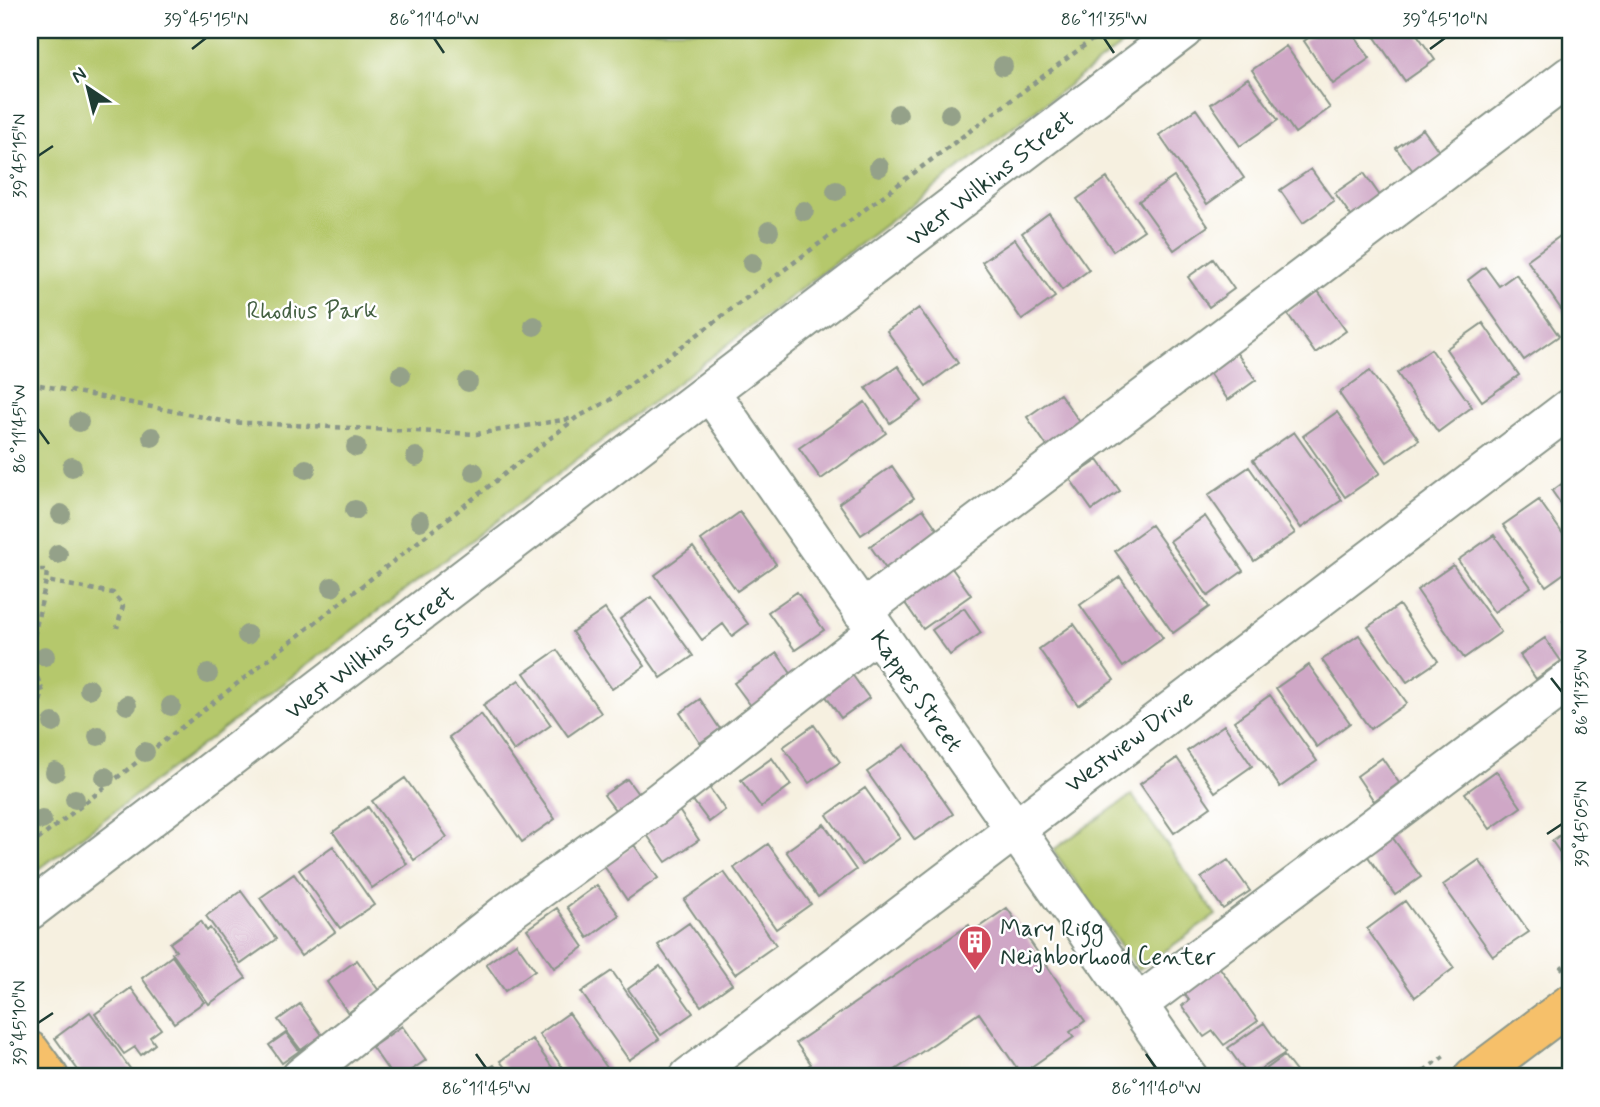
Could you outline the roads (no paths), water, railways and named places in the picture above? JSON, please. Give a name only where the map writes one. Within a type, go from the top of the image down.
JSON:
[{"type":"main road","points":[[1473,1077],[1570,1004]]},
{"type":"street","name":"West Wilkins Street","points":[[30,910],[1183,30]]},
{"type":"street","points":[[301,1077],[505,914],[654,806],[869,622],[1570,76]]},
{"type":"street","name":"Kappes Street","points":[[710,392],[1188,1077]]},
{"type":"street","name":"Westview Drive","points":[[689,1077],[1570,408]]},
{"type":"street","points":[[1137,1005],[1570,680]]},
{"type":"place","name":"Mary Rigg Neighborhood Center","points":[[975,972]]},
{"type":"park label","name":"Rhodius Park","points":[[312,310]]}]
